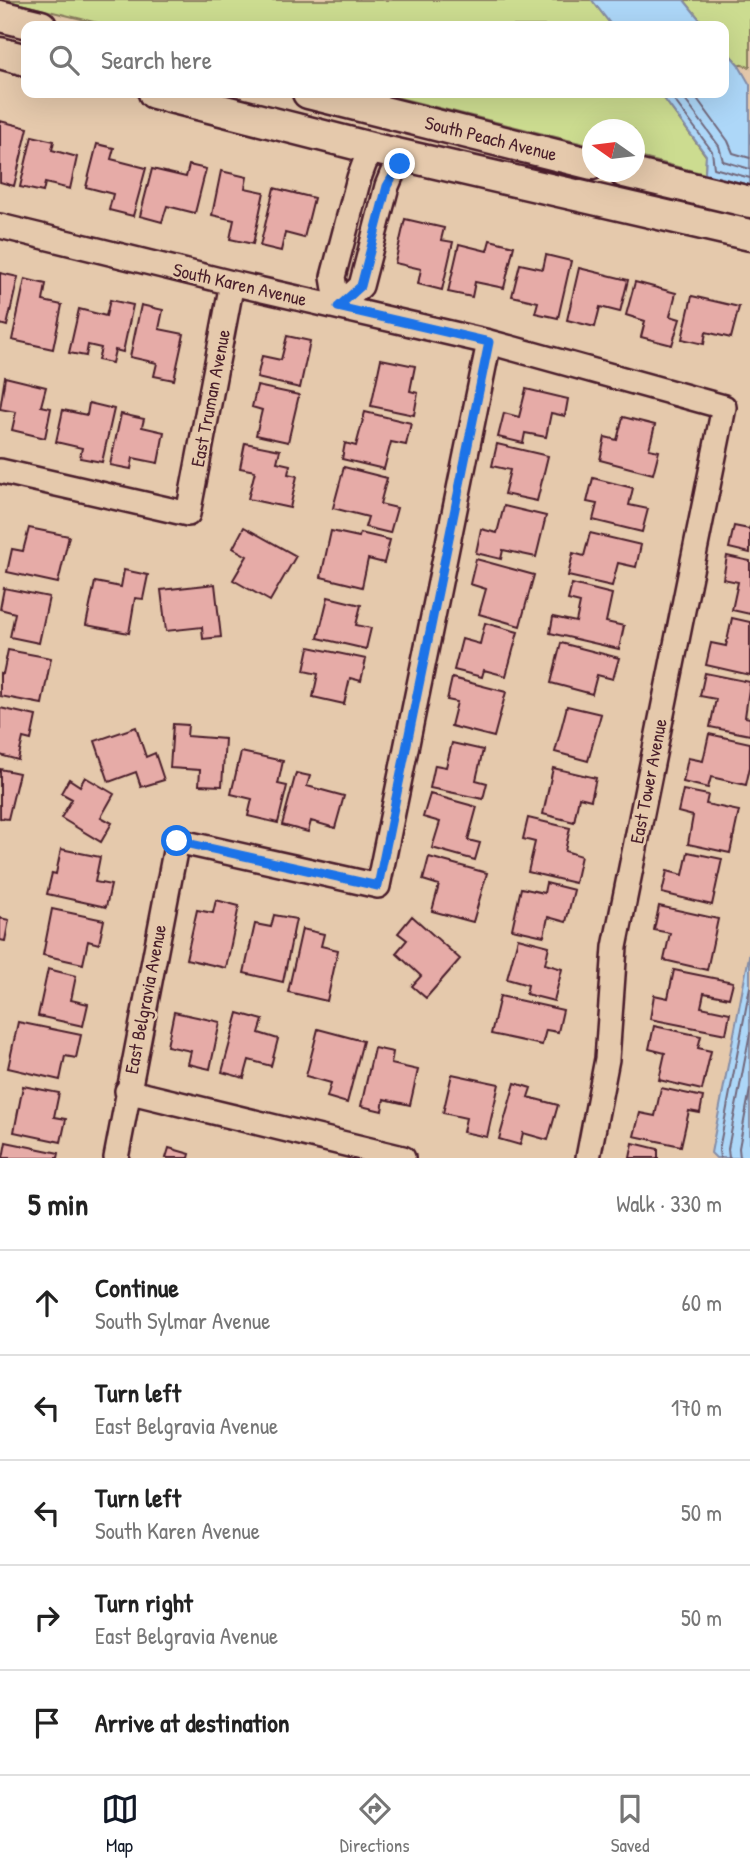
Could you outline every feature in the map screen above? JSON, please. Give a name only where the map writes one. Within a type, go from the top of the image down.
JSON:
[{"type":"street","points":[[0,16],[21,21]]},
{"type":"street","points":[[0,54],[21,59]]},
{"type":"street","name":"South Peach Avenue","points":[[174,98],[375,149],[750,235]]},
{"type":"street","name":"South Peach Avenue","points":[[328,98],[582,163]]},
{"type":"street","points":[[338,307],[333,278],[359,178],[365,162],[383,140],[404,133],[557,168],[582,167]]},
{"type":"street","points":[[338,307],[361,286],[387,186],[392,174],[409,157]]},
{"type":"street","points":[[645,177],[747,202]]},
{"type":"street","name":"South Karen Avenue","points":[[0,226],[489,342],[724,407]]},
{"type":"street","name":"East Truman Avenue","points":[[0,471],[188,514],[232,283]]},
{"type":"street","name":"East Belgravia Avenue","points":[[116,1158],[177,841],[378,886],[489,342]]},
{"type":"street","name":"East Tower Avenue","points":[[588,1158],[607,1059],[615,947],[724,407]]},
{"type":"street","points":[[127,1091],[403,1158]]},
{"type":"green space","points":[[4,0],[592,0],[608,21],[90,21]]},
{"type":"green space","points":[[684,0],[750,0],[750,67],[738,64],[729,54],[729,21],[701,21]]},
{"type":"green space","points":[[399,98],[664,98],[706,156],[705,174],[645,159],[645,119],[582,119],[582,144]]},
{"type":"water","points":[[592,0],[684,0],[701,21],[608,21]]},
{"type":"water","points":[[729,54],[750,85],[750,185],[705,174],[706,155],[664,98],[729,98]]},
{"type":"water","points":[[750,951],[750,1158],[716,1158],[711,1153]]},
{"type":"building","points":[[0,121],[28,128],[14,186],[0,182]]},
{"type":"building","points":[[32,136],[54,141],[52,150],[77,157],[70,189],[45,183],[43,192],[20,187]]},
{"type":"building","points":[[97,144],[114,148],[111,159],[146,168],[133,216],[109,210],[113,194],[86,187]]},
{"type":"building","points":[[189,165],[206,169],[195,213],[167,206],[162,222],[140,216],[152,169],[186,177]]},
{"type":"building","points":[[221,171],[247,177],[245,188],[264,192],[253,244],[230,239],[234,220],[212,215]]},
{"type":"building","points":[[274,188],[314,198],[304,238],[285,233],[281,251],[260,246]]},
{"type":"building","points":[[405,219],[444,228],[441,240],[453,242],[442,290],[418,284],[421,269],[395,263]]},
{"type":"building","points":[[490,240],[514,246],[504,288],[475,282],[472,297],[448,292],[459,244],[487,251]]},
{"type":"building","points":[[546,255],[571,261],[558,318],[535,313],[538,302],[512,296],[520,264],[543,269]]},
{"type":"building","points":[[579,268],[628,280],[620,312],[600,307],[595,327],[567,320]]},
{"type":"building","points":[[0,273],[18,277],[7,326],[0,324]]},
{"type":"building","points":[[25,279],[46,284],[43,301],[62,305],[53,349],[12,340]]},
{"type":"building","points":[[635,282],[676,293],[670,316],[680,319],[672,345],[641,337],[645,321],[626,315]]},
{"type":"building","points":[[692,296],[739,307],[731,338],[706,332],[704,344],[682,339]]},
{"type":"building","points":[[110,300],[133,305],[123,352],[115,350],[112,363],[98,360],[101,348],[88,345],[86,356],[69,353],[79,309],[106,316]]},
{"type":"building","points":[[141,305],[163,310],[159,329],[184,334],[174,380],[154,376],[157,363],[130,357]]},
{"type":"building","points":[[287,336],[310,341],[300,388],[257,378],[262,356],[281,360]]},
{"type":"building","points":[[381,359],[415,366],[410,391],[418,393],[414,415],[371,406]]},
{"type":"building","points":[[5,377],[46,387],[41,406],[51,408],[45,438],[12,430],[16,412],[0,409]]},
{"type":"building","points":[[257,386],[299,395],[288,442],[256,435],[262,410],[252,407]]},
{"type":"building","points":[[526,389],[568,399],[565,416],[551,413],[546,437],[525,433],[523,443],[498,437],[504,413],[519,417]]},
{"type":"building","points":[[89,403],[114,409],[102,462],[80,458],[82,448],[56,442],[63,410],[87,415]]},
{"type":"building","points":[[365,412],[411,423],[406,445],[391,442],[384,469],[342,459],[345,443],[356,446]]},
{"type":"building","points":[[121,414],[144,419],[142,427],[164,432],[158,463],[133,458],[131,469],[110,465]]},
{"type":"building","points":[[623,417],[655,425],[649,449],[659,451],[653,474],[600,460],[605,437],[617,440]]},
{"type":"building","points":[[245,443],[280,450],[277,462],[290,465],[288,474],[297,476],[290,508],[248,499],[255,471],[240,468]]},
{"type":"building","points":[[497,444],[548,456],[537,501],[504,494],[510,470],[492,466]]},
{"type":"building","points":[[344,467],[387,478],[380,504],[397,508],[390,533],[365,527],[368,517],[333,508]]},
{"type":"building","points":[[593,478],[633,488],[629,505],[648,509],[642,532],[593,520],[597,504],[587,502]]},
{"type":"building","points":[[504,506],[546,516],[536,557],[503,550],[501,559],[476,553],[481,529],[497,533]]},
{"type":"building","points":[[734,526],[749,529],[750,526],[750,553],[729,548]]},
{"type":"building","points":[[244,527],[296,556],[270,601],[233,580],[247,556],[233,548]]},
{"type":"building","points":[[29,528],[69,536],[58,583],[7,572],[12,549],[23,551]]},
{"type":"building","points":[[331,531],[359,537],[360,533],[390,540],[384,563],[368,559],[362,587],[321,577]]},
{"type":"building","points":[[590,533],[641,545],[636,567],[618,563],[612,586],[568,576],[573,553],[584,556]]},
{"type":"building","points":[[727,556],[750,561],[750,614],[732,610],[738,582],[723,579]]},
{"type":"building","points":[[476,559],[534,575],[520,626],[479,614],[486,589],[470,584]]},
{"type":"building","points":[[124,570],[148,575],[143,599],[135,598],[129,633],[86,625],[95,582],[121,587]]},
{"type":"building","points":[[215,584],[221,637],[203,639],[202,627],[166,631],[161,590]]},
{"type":"building","points":[[572,584],[612,594],[606,622],[624,626],[619,649],[550,633],[553,617],[576,622],[580,603],[568,600]]},
{"type":"building","points":[[4,588],[49,597],[39,643],[10,637],[15,613],[0,609]]},
{"type":"building","points":[[328,597],[361,605],[356,625],[371,628],[366,649],[318,638]]},
{"type":"building","points":[[732,618],[750,622],[750,675],[706,665],[711,643],[726,646]]},
{"type":"building","points":[[485,623],[518,632],[506,676],[484,670],[482,677],[454,670],[462,639],[480,644]]},
{"type":"building","points":[[561,643],[619,658],[613,679],[597,675],[592,694],[551,683]]},
{"type":"building","points":[[309,647],[366,659],[361,681],[350,678],[344,704],[313,697],[318,674],[304,671]]},
{"type":"building","points":[[8,650],[51,658],[42,704],[0,696],[0,673],[3,674]]},
{"type":"building","points":[[705,673],[750,682],[745,717],[750,718],[750,735],[710,727],[716,699],[700,696]]},
{"type":"building","points":[[452,678],[506,692],[494,737],[451,726],[457,702],[447,700]]},
{"type":"building","points":[[567,706],[601,714],[588,761],[555,752]]},
{"type":"building","points":[[0,708],[36,716],[31,740],[23,738],[18,760],[0,755]]},
{"type":"building","points":[[173,724],[188,725],[187,736],[225,739],[222,786],[199,785],[200,770],[170,768]]},
{"type":"building","points":[[136,727],[146,757],[155,753],[164,780],[141,787],[136,772],[109,782],[95,741]]},
{"type":"building","points":[[709,734],[750,743],[750,767],[746,785],[711,777],[708,788],[683,782],[688,758],[703,761]]},
{"type":"building","points":[[452,743],[483,750],[476,780],[487,783],[483,799],[430,788],[435,765],[446,767]]},
{"type":"building","points":[[241,752],[283,761],[278,784],[287,786],[278,823],[248,816],[252,799],[231,794]]},
{"type":"building","points":[[553,768],[596,778],[591,800],[579,797],[574,822],[543,814]]},
{"type":"building","points":[[0,769],[19,773],[8,819],[0,818]]},
{"type":"building","points":[[296,773],[310,776],[307,786],[344,796],[335,828],[311,821],[308,832],[282,825]]},
{"type":"building","points":[[85,777],[114,794],[101,817],[112,823],[101,842],[61,818],[72,799],[61,793],[69,779],[80,786]]},
{"type":"building","points":[[683,790],[708,795],[706,804],[739,811],[730,853],[688,844],[693,816],[678,812]]},
{"type":"building","points":[[430,794],[477,807],[468,840],[480,843],[475,860],[432,848],[440,822],[423,817]]},
{"type":"building","points":[[528,818],[570,828],[565,851],[581,856],[575,883],[528,872],[535,842],[523,839]]},
{"type":"building","points":[[61,849],[100,857],[95,882],[111,885],[106,907],[47,894],[52,873],[56,874]]},
{"type":"building","points":[[688,852],[722,859],[712,905],[662,893],[667,871],[683,875]]},
{"type":"building","points":[[429,857],[487,873],[473,922],[432,911],[439,885],[423,880]]},
{"type":"building","points":[[546,883],[574,890],[566,922],[548,917],[544,936],[512,929],[521,888],[544,893]]},
{"type":"building","points":[[216,900],[239,906],[226,968],[186,959],[197,910],[213,913]]},
{"type":"building","points":[[659,906],[718,919],[707,970],[664,960],[670,933],[654,930]]},
{"type":"building","points":[[52,909],[104,920],[99,944],[88,941],[83,964],[43,955]]},
{"type":"building","points":[[274,915],[296,919],[283,982],[244,973],[255,924],[271,927]]},
{"type":"building","points":[[412,916],[460,959],[426,998],[412,986],[421,976],[396,953],[407,940],[398,933]]},
{"type":"building","points":[[0,918],[9,920],[5,941],[0,940]]},
{"type":"building","points":[[302,929],[324,934],[321,946],[338,950],[327,1001],[288,992]]},
{"type":"building","points":[[518,938],[549,946],[545,964],[562,969],[554,1001],[526,994],[528,985],[507,979]]},
{"type":"building","points":[[48,969],[76,976],[71,1000],[88,1004],[83,1026],[38,1016]]},
{"type":"building","points":[[674,970],[733,982],[729,998],[704,993],[701,1007],[730,1013],[726,1034],[650,1019],[654,995],[668,998]]},
{"type":"building","points":[[500,996],[563,1010],[558,1032],[546,1030],[542,1045],[491,1034]]},
{"type":"building","points":[[174,1012],[220,1022],[210,1069],[188,1064],[191,1051],[167,1046]]},
{"type":"building","points":[[238,1013],[263,1020],[259,1033],[278,1039],[271,1066],[249,1060],[244,1078],[222,1072]]},
{"type":"building","points":[[18,1022],[81,1035],[76,1058],[65,1056],[60,1080],[8,1068]]},
{"type":"building","points":[[654,1026],[701,1036],[698,1048],[711,1051],[702,1090],[659,1080],[665,1053],[649,1049]]},
{"type":"building","points":[[318,1029],[363,1041],[347,1103],[327,1097],[331,1083],[306,1076]]},
{"type":"building","points":[[374,1048],[393,1052],[391,1064],[418,1070],[410,1105],[384,1099],[382,1111],[361,1106]]},
{"type":"building","points":[[452,1074],[499,1084],[487,1137],[463,1132],[466,1118],[443,1113]]},
{"type":"building","points":[[515,1083],[531,1088],[528,1097],[558,1105],[548,1140],[523,1133],[520,1145],[499,1139]]},
{"type":"building","points":[[23,1086],[59,1093],[54,1117],[66,1119],[61,1142],[14,1132]]},
{"type":"building","points":[[661,1088],[703,1097],[700,1113],[689,1111],[681,1146],[634,1136],[640,1113],[655,1116]]},
{"type":"building","points":[[6,1142],[59,1153],[58,1158],[3,1158]]},
{"type":"building","points":[[633,1143],[658,1149],[658,1158],[630,1158]]},
{"type":"building","points":[[169,1148],[190,1154],[189,1158],[166,1158]]},
{"type":"route","points":[[177,841],[378,886],[489,342],[338,307],[361,286],[387,186],[400,164]]}]
